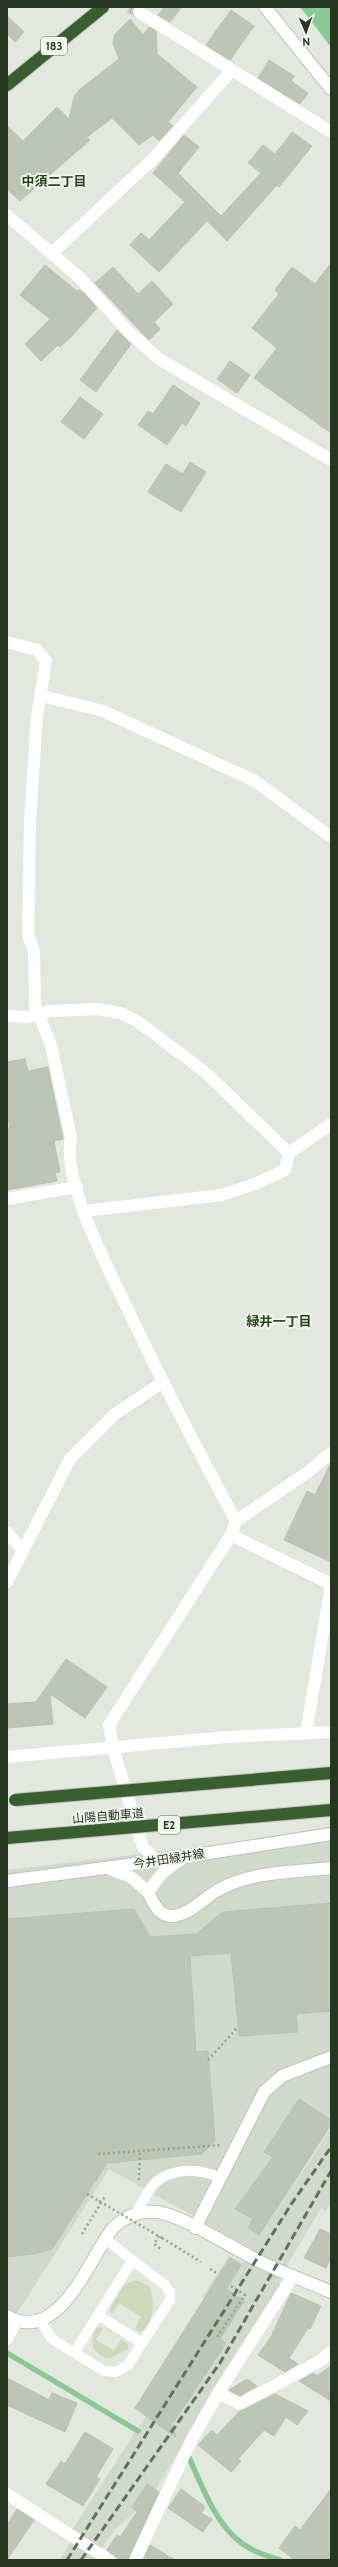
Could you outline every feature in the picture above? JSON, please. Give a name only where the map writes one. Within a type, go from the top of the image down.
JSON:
[{"type":"highway","name":"183","points":[[7,85],[103,7]]},
{"type":"highway","name":"山陽自動車道","points":[[10,1801],[331,1773]]},
{"type":"highway","name":"山陽自動車道","points":[[7,1838],[331,1810]]},
{"type":"street","points":[[265,7],[331,89]]},
{"type":"street","points":[[139,12],[331,132]]},
{"type":"street","points":[[51,254],[153,159],[232,70]]},
{"type":"street","points":[[7,215],[80,278],[129,332],[159,359],[331,460]]},
{"type":"street","points":[[7,642],[37,650],[42,653],[46,661],[38,716],[30,822],[28,935],[34,951],[38,1015],[51,1045],[56,1064],[71,1138],[68,1150],[76,1187],[98,1249],[163,1382],[236,1521]]},
{"type":"street","points":[[42,696],[103,711],[255,781],[331,837]]},
{"type":"street","points":[[7,1016],[38,1015],[50,1011],[98,1009],[120,1013],[137,1021],[205,1072],[289,1153]]},
{"type":"street","points":[[84,1211],[222,1195],[255,1184],[285,1170],[289,1153],[331,1124]]},
{"type":"street","points":[[7,1200],[76,1187]]},
{"type":"street","points":[[7,1582],[70,1459],[115,1414],[163,1382]]},
{"type":"street","points":[[157,1861],[143,1847],[113,1748],[109,1724],[231,1535],[236,1521],[308,1472],[331,1453]]},
{"type":"street","points":[[7,1532],[23,1551]]},
{"type":"street","points":[[231,1535],[331,1584],[306,1733]]},
{"type":"street","points":[[7,1757],[227,1736],[331,1732]]},
{"type":"street","name":"今井田緑井線","points":[[7,1881],[157,1861],[331,1834]]},
{"type":"street","points":[[133,1864],[143,1847]]},
{"type":"street","points":[[148,1892],[163,1872],[184,1857]]},
{"type":"street","points":[[107,1868],[131,1877],[148,1892],[156,1908],[168,1916],[181,1915],[220,1889],[244,1879],[331,1868]]},
{"type":"street","points":[[195,2228],[264,2092],[282,2076],[331,2057]]},
{"type":"street","points":[[7,2339],[11,2318],[40,2320],[59,2310],[105,2239],[122,2220],[136,2213],[156,2212],[170,2216],[293,2276],[331,2292]]},
{"type":"street","points":[[136,2560],[191,2441],[218,2393],[293,2276]]},
{"type":"street","points":[[218,2393],[240,2404],[320,2362],[331,2352]]},
{"type":"street","points":[[7,2495],[109,2560]]},
{"type":"lane","points":[[136,2213],[153,2186],[167,2173],[194,2170],[206,2172],[220,2178]]},
{"type":"lane","points":[[40,2320],[52,2339],[104,2371],[116,2372],[128,2365],[170,2296],[165,2285],[105,2239]]},
{"type":"lane","points":[[74,2353],[132,2261]]},
{"type":"lane","points":[[98,2315],[142,2343]]},
{"type":"path","points":[[208,2060],[238,2027]]},
{"type":"path","points":[[98,2154],[237,2144]]},
{"type":"path","points":[[139,2183],[140,2151]]},
{"type":"path","points":[[87,2194],[201,2262]]},
{"type":"path","points":[[82,2234],[100,2202],[107,2196]]},
{"type":"path","points":[[160,2237],[154,2244],[161,2248]]},
{"type":"path","points":[[210,2269],[218,2274]]},
{"type":"path","points":[[217,2338],[245,2296],[229,2285]]},
{"type":"shaded area","points":[[300,7],[331,7],[331,47]]},
{"type":"shaded area","points":[[331,1831],[331,2126],[252,2249],[109,2169],[7,2329],[7,1870]]},
{"type":"shaded area","points":[[331,2128],[331,2203],[326,2211],[321,2208],[279,2279],[281,2288],[150,2498],[115,2530],[93,2560],[60,2560],[75,2535],[70,2533],[217,2306],[202,2297],[229,2256],[243,2263]]},
{"type":"shaded area","points":[[136,2280],[149,2286],[153,2304],[149,2324],[140,2332],[135,2329],[141,2317],[119,2303],[112,2314],[109,2310],[124,2285]]},
{"type":"shaded area","points":[[100,2327],[103,2328],[96,2340],[114,2350],[121,2339],[128,2344],[128,2349],[111,2358],[97,2353],[94,2349],[93,2339],[96,2329]]},
{"type":"building","points":[[164,7],[182,7],[170,22],[158,15]]},
{"type":"building","points":[[231,10],[254,26],[230,60],[206,45]]},
{"type":"building","points":[[7,16],[24,32],[15,42],[7,34]]},
{"type":"building","points":[[130,19],[143,35],[149,27],[156,31],[157,54],[197,87],[168,122],[173,126],[159,141],[153,135],[139,145],[112,118],[87,137],[90,140],[20,201],[7,189],[7,126],[23,141],[57,107],[69,119],[74,97],[79,90],[119,59],[113,43],[115,34]]},
{"type":"building","points":[[269,60],[294,76],[291,81],[308,93],[300,104],[258,78]]},
{"type":"building","points":[[292,132],[312,146],[279,187],[277,185],[227,241],[207,221],[159,272],[130,245],[141,233],[149,240],[185,202],[153,173],[184,135],[199,147],[178,173],[221,216],[261,173],[248,163],[263,145],[275,154]]},
{"type":"building","points":[[331,263],[331,433],[254,378],[277,348],[252,328],[279,294],[275,290],[292,267],[315,284]]},
{"type":"building","points":[[45,265],[77,291],[79,290],[84,293],[97,308],[73,335],[60,347],[58,345],[41,361],[25,344],[50,319],[20,295]]},
{"type":"building","points":[[113,267],[138,294],[152,281],[173,304],[154,322],[160,329],[149,340],[95,283]]},
{"type":"building","points":[[117,330],[131,344],[96,392],[80,380]]},
{"type":"building","points":[[230,361],[250,375],[237,393],[217,379]]},
{"type":"building","points":[[173,385],[200,403],[186,426],[182,423],[167,445],[138,425],[148,411],[153,414]]},
{"type":"building","points":[[80,397],[103,414],[84,439],[61,422]]},
{"type":"building","points":[[190,462],[206,472],[181,512],[148,492],[166,464],[183,474]]},
{"type":"building","points":[[25,1059],[28,1071],[48,1067],[63,1139],[54,1141],[60,1172],[55,1173],[57,1181],[7,1190],[7,1128],[10,1128],[7,1112],[7,1062]]},
{"type":"building","points":[[331,1463],[331,1562],[284,1540],[307,1491],[315,1495]]},
{"type":"building","points":[[66,1659],[107,1687],[85,1718],[50,1694],[53,1724],[7,1728],[7,1704],[36,1702]]},
{"type":"building","points":[[331,1903],[331,2011],[296,2014],[298,2032],[239,2036],[231,1953],[190,1956],[196,2052],[208,2051],[215,2140],[202,2154],[107,2163],[52,2249],[33,2254],[7,2257],[7,1919],[134,1909],[150,1937],[196,1934],[223,1912]]},
{"type":"building","points":[[299,2099],[331,2120],[331,2124],[259,2235],[248,2228],[253,2219],[235,2209],[273,2157],[264,2152]]},
{"type":"building","points":[[320,2229],[331,2234],[331,2257],[326,2268],[304,2258]]},
{"type":"building","points":[[230,2258],[241,2265],[226,2289],[244,2301],[220,2339],[226,2343],[173,2423],[169,2419],[176,2437],[135,2408]]},
{"type":"building","points":[[291,2293],[321,2306],[310,2329],[308,2328],[289,2358],[298,2364],[285,2372],[258,2355],[271,2337]]},
{"type":"building","points":[[331,2366],[331,2401],[299,2381],[313,2373],[317,2376]]},
{"type":"building","points":[[7,2378],[49,2400],[52,2393],[77,2403],[65,2432],[7,2405]]},
{"type":"building","points":[[247,2379],[257,2386],[240,2396],[229,2390]]},
{"type":"building","points":[[275,2394],[308,2411],[297,2425],[286,2417],[274,2436],[264,2430],[238,2459],[241,2461],[231,2472],[198,2445],[212,2430],[217,2435],[240,2411]]},
{"type":"building","points":[[85,2432],[113,2449],[96,2477],[100,2479],[83,2506],[46,2484],[61,2461],[65,2464]]},
{"type":"building","points":[[147,2484],[159,2492],[128,2560],[120,2560],[107,2550],[117,2535],[120,2537],[137,2512],[132,2507]]},
{"type":"building","points":[[181,2489],[203,2505],[205,2508],[201,2513],[212,2519],[203,2532],[168,2508]]},
{"type":"building","points":[[331,2489],[331,2560],[295,2560],[279,2548],[295,2526],[300,2530]]},
{"type":"building","points":[[17,2509],[34,2520],[7,2560],[7,2525]]},
{"type":"building","points":[[150,2545],[175,2560],[143,2560]]},
{"type":"waterway","points":[[7,2353],[138,2431]]},
{"type":"waterway","points":[[187,2453],[203,2490],[224,2526],[233,2536],[247,2547],[261,2554],[280,2560]]},
{"type":"tunnel","points":[[130,7],[139,12]]},
{"type":"railway","points":[[67,2560],[292,2203],[331,2147]]},
{"type":"railway","points":[[81,2560],[220,2363],[331,2171]]},
{"type":"district","name":"中須二丁目","points":[[54,181]]},
{"type":"district","name":"緑井一丁目","points":[[279,1321]]}]
